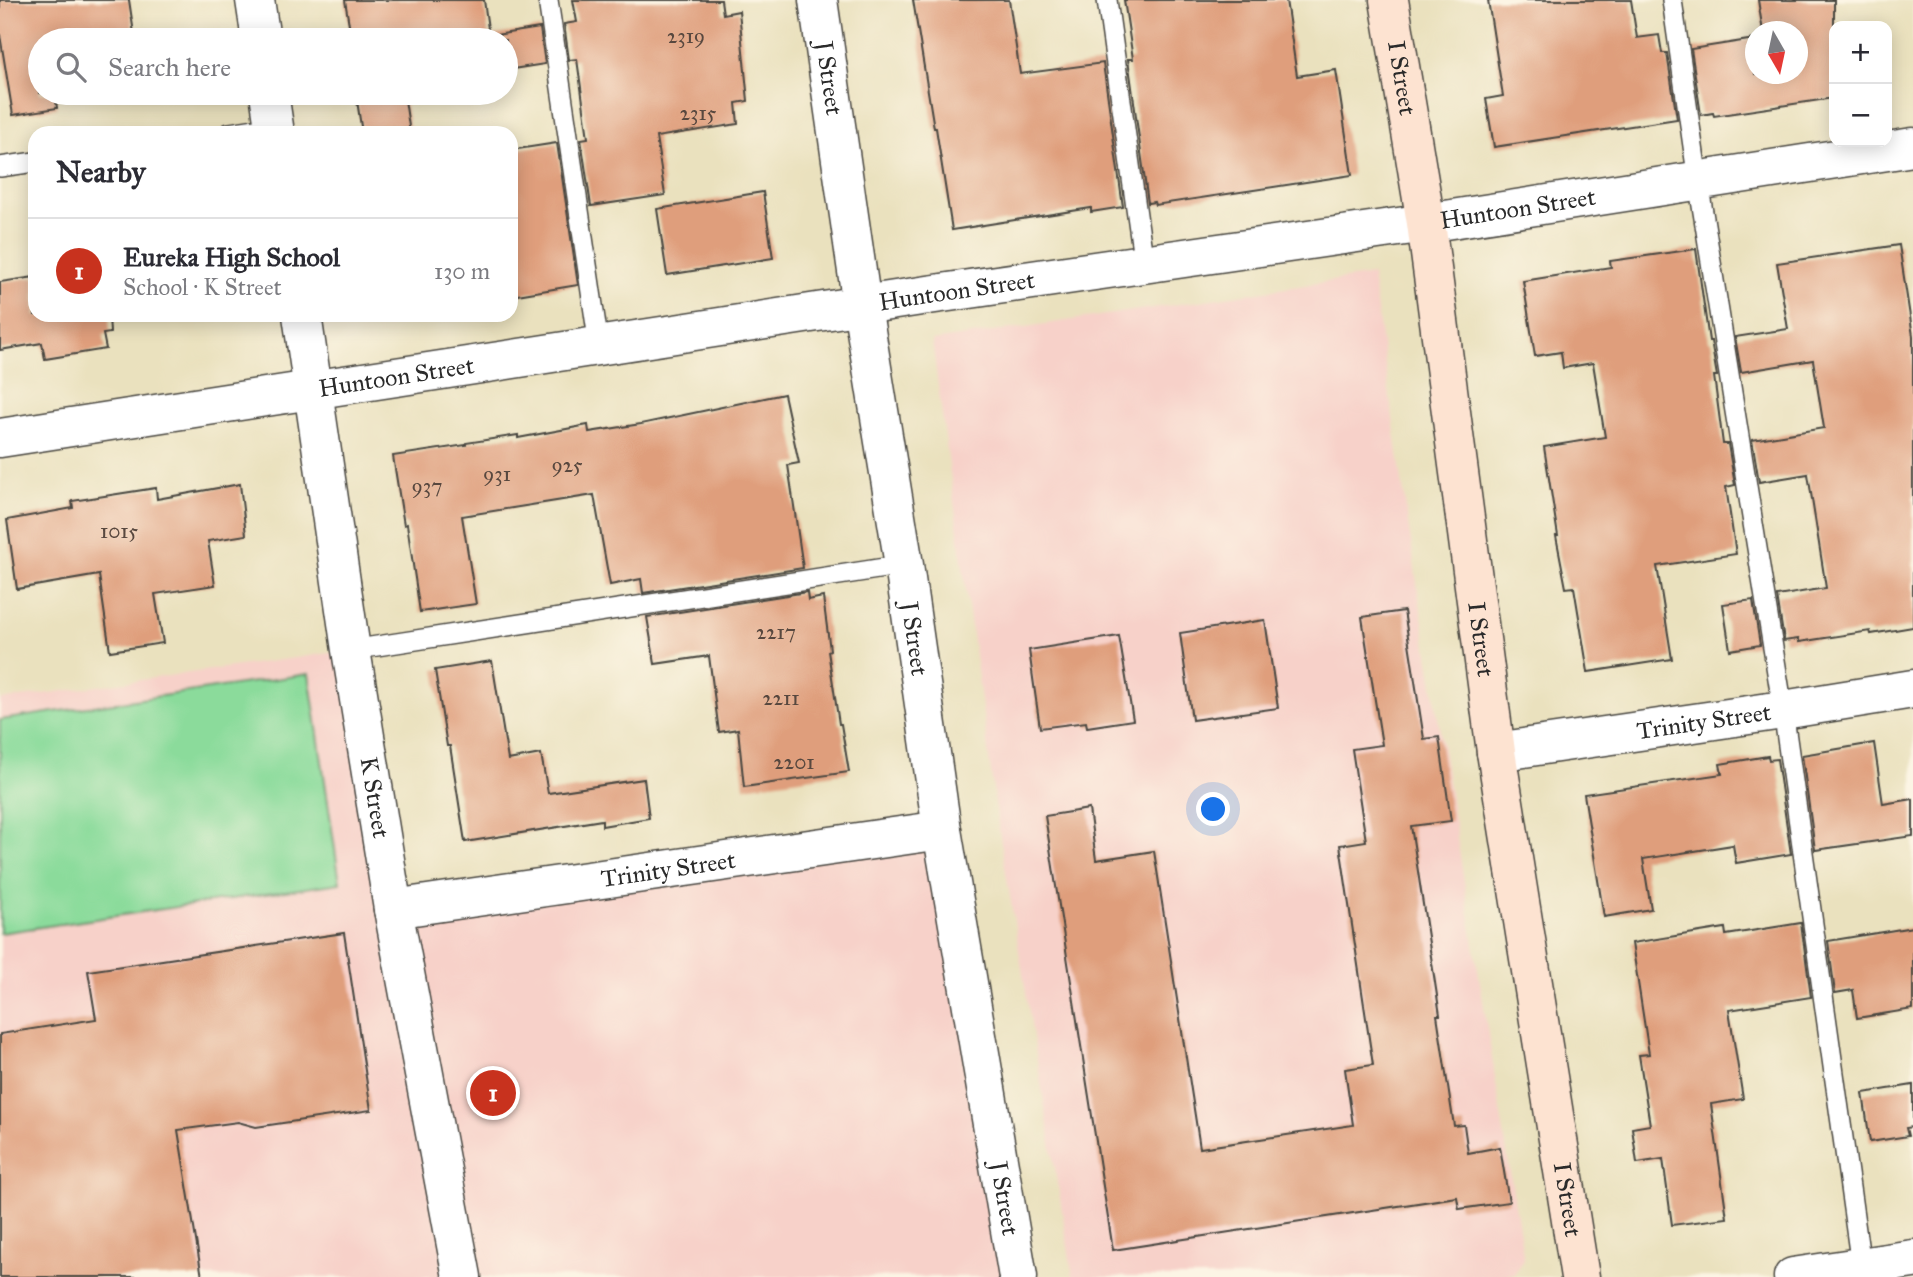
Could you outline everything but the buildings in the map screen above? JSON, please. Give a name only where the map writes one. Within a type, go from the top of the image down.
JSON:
[{"type":"main road","name":"I Street","points":[[1390,0],[1426,223],[1496,752],[1580,1277]]},
{"type":"street","points":[[255,0],[259,28]]},
{"type":"street","name":"J Street","points":[[818,0],[942,830],[1018,1277]]},
{"type":"street","name":"Huntoon Street","points":[[0,438],[1913,147]]},
{"type":"street","name":"K Street","points":[[303,322],[351,650],[393,909],[462,1277]]},
{"type":"street","name":"Trinity Street","points":[[1496,752],[1913,689]]},
{"type":"street","name":"Trinity Street","points":[[393,909],[942,830]]},
{"type":"street","points":[[1793,1277],[1862,1272],[1913,1259]]},
{"type":"lane","points":[[548,0],[599,346]]},
{"type":"lane","points":[[1107,0],[1144,265]]},
{"type":"lane","points":[[1672,0],[1698,181],[1783,710],[1862,1272]]},
{"type":"lane","points":[[248,126],[273,117]]},
{"type":"lane","points":[[0,167],[28,163]]},
{"type":"lane","points":[[351,650],[904,565]]},
{"type":"shaded area","points":[[1372,275],[1419,597],[1524,1260],[1514,1274],[1491,1277],[1073,1277],[998,824],[932,341]]},
{"type":"shaded area","points":[[351,650],[393,909],[942,830],[1018,1277],[0,1277],[0,700]]},
{"type":"green space","points":[[309,674],[340,883],[0,933],[0,720]]},
{"type":"place","name":"Eureka High School","points":[[493,1093]]}]
